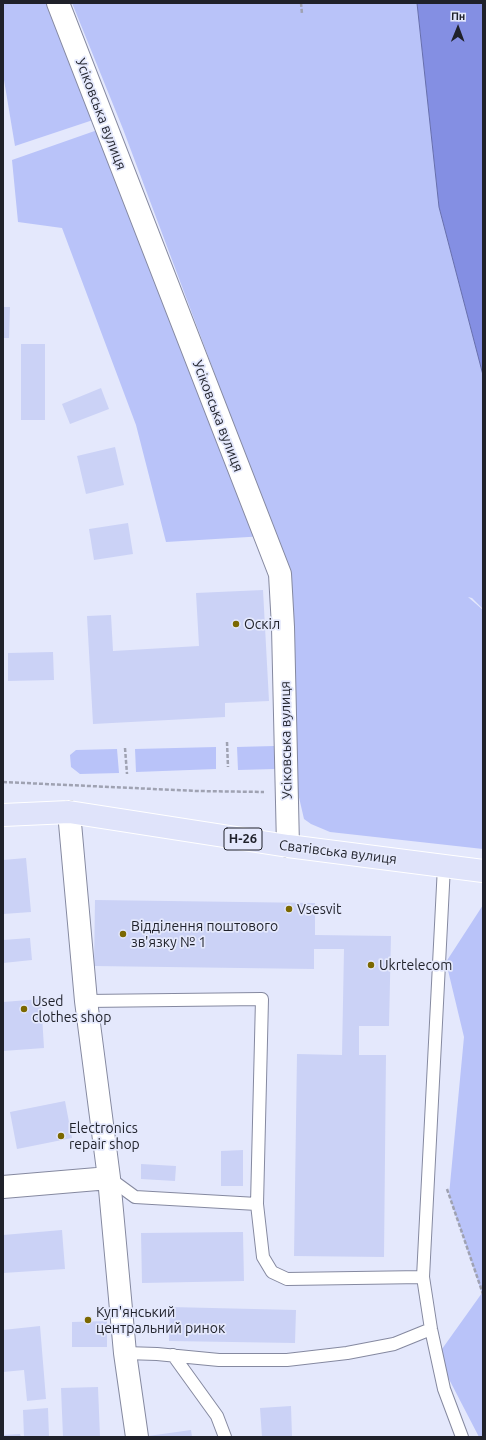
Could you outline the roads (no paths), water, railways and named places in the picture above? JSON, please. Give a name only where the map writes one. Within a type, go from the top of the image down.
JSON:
[{"type":"main road","name":"Сватівська вулиця","points":[[3,815],[70,812],[288,846],[483,871]]},
{"type":"street","name":"Усіковська вулиця","points":[[58,3],[280,574],[283,628],[288,846]]},
{"type":"street","points":[[70,812],[86,1001],[109,1178],[125,1353],[137,1437]]},
{"type":"street","points":[[3,1187],[109,1178]]},
{"type":"lane","points":[[444,866],[423,1277],[431,1329],[444,1390],[462,1437]]},
{"type":"lane","points":[[86,1001],[262,999],[257,1204],[263,1257],[272,1272],[287,1279],[423,1277]]},
{"type":"lane","points":[[109,1178],[135,1197],[257,1204]]},
{"type":"lane","points":[[125,1353],[173,1355],[219,1360],[287,1360],[347,1353],[394,1344],[431,1329]]},
{"type":"lane","points":[[173,1355],[217,1416],[225,1437]]},
{"type":"place","name":"Оскіл","points":[[236,624]]},
{"type":"place","name":"Vsesvit","points":[[289,909]]},
{"type":"place","name":"Відділення поштового зв'язку № 1","points":[[123,934]]},
{"type":"place","name":"Ukrtelecom","points":[[371,965]]},
{"type":"place","name":"Used clothes shop","points":[[24,1009]]},
{"type":"place","name":"Electronics repair shop","points":[[61,1136]]},
{"type":"place","name":"Куп'янський центральний ринок","points":[[88,1320]]}]
